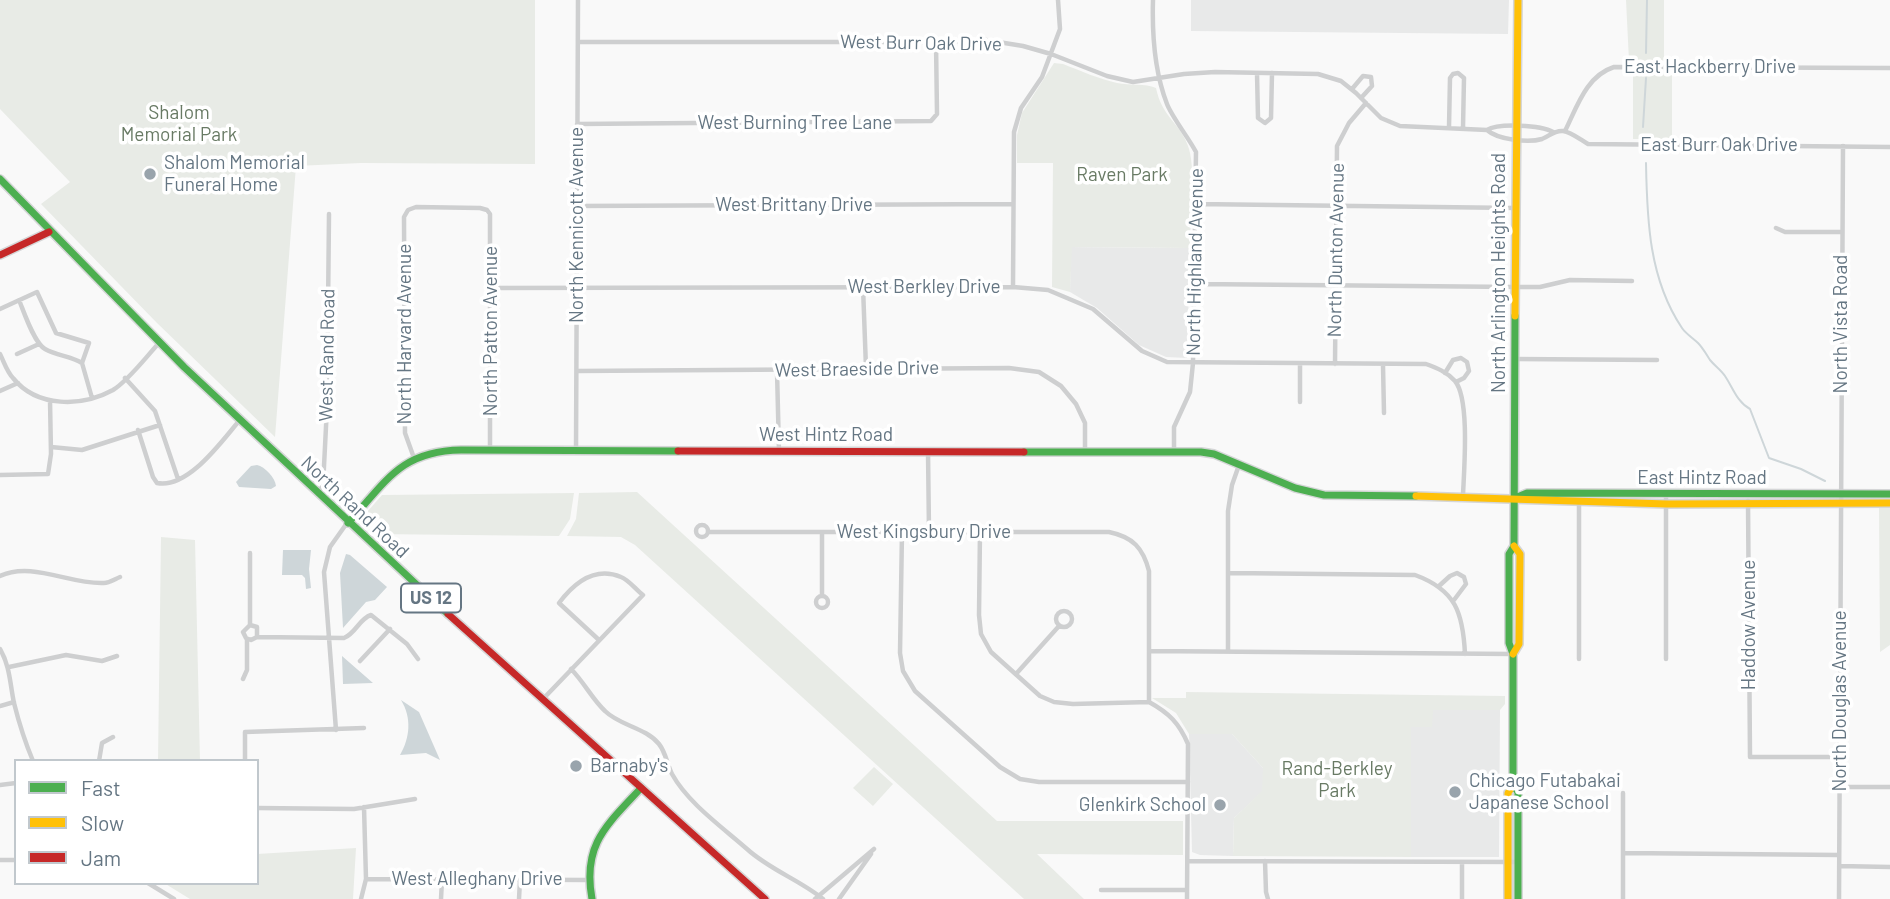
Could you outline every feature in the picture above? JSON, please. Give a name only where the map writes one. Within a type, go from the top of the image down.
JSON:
[{"type":"main road","name":"North Arlington Heights Road","points":[[1508,899],[1508,793],[1513,785],[1513,654],[1509,643],[1509,554],[1514,546],[1515,498],[1515,127],[1518,0]]},
{"type":"main road","name":"North Rand Road","points":[[0,179],[159,343],[317,494],[765,899]]},
{"type":"main road","points":[[0,255],[49,232]]},
{"type":"main road","name":"West Hintz Road","points":[[414,458],[437,452],[490,451],[1174,451],[1214,454],[1295,488],[1324,495]]},
{"type":"main road","points":[[348,523],[414,458]]},
{"type":"main road","name":"East Hintz Road","points":[[1515,498],[1527,493],[1890,494]]},
{"type":"main road","name":"East Hintz Road","points":[[1324,495],[1463,496],[1579,503],[1890,503]]},
{"type":"main road","name":"North Arlington Heights Road","points":[[1513,785],[1518,792],[1518,899]]},
{"type":"main road","points":[[592,899],[588,880],[589,858],[594,845],[641,788]]},
{"type":"street","name":"North Kennicott Avenue","points":[[576,451],[578,0]]},
{"type":"street","points":[[1013,287],[1014,132],[1021,108],[1042,77],[1060,29],[1058,0]]},
{"type":"street","name":"North Highland Avenue","points":[[1153,0],[1160,79],[1168,106],[1196,152],[1194,363],[1190,392],[1174,427],[1174,451]]},
{"type":"street","name":"West Burr Oak Drive","points":[[578,42],[986,40],[1051,54],[1107,76],[1133,82],[1194,73],[1318,74],[1333,78],[1352,89],[1366,103]]},
{"type":"street","name":"West Burning Tree Lane","points":[[577,124],[931,121],[937,114],[936,42]]},
{"type":"street","name":"East Hackberry Drive","points":[[1565,131],[1591,80],[1614,67],[1890,68]]},
{"type":"street","points":[[1257,73],[1258,118],[1265,123],[1271,118],[1272,73]]},
{"type":"street","points":[[1449,128],[1450,78],[1458,73],[1464,78],[1463,128]]},
{"type":"street","points":[[1352,89],[1363,76],[1371,76],[1373,86],[1362,98]]},
{"type":"street","name":"East Burr Oak Drive","points":[[1366,103],[1381,118],[1400,126],[1488,130],[1495,126],[1545,128],[1553,132],[1565,131],[1588,144],[1890,147]]},
{"type":"street","name":"North Dunton Avenue","points":[[1335,364],[1337,146],[1349,123],[1366,103]]},
{"type":"street","name":"East Burr Oak Drive","points":[[1488,130],[1492,135],[1538,140],[1553,132]]},
{"type":"street","name":"North Vista Road","points":[[1841,502],[1843,146]]},
{"type":"street","name":"West Brittany Drive","points":[[576,206],[1013,204]]},
{"type":"street","points":[[1196,204],[1515,208]]},
{"type":"street","name":"North Patton Avenue","points":[[408,211],[416,207],[481,208],[489,211],[490,451]]},
{"type":"street","name":"North Harvard Avenue","points":[[408,211],[404,217],[405,433],[414,458]]},
{"type":"street","name":"West Rand Road","points":[[317,494],[323,486],[326,414],[328,214]]},
{"type":"street","points":[[1776,228],[1786,232],[1842,232]]},
{"type":"street","points":[[1196,285],[1540,287],[1570,280],[1632,281]]},
{"type":"street","points":[[863,287],[866,368]]},
{"type":"street","name":"West Berkley Drive","points":[[491,288],[1013,287],[1048,290],[1093,309],[1142,352],[1167,362],[1426,365],[1445,373]]},
{"type":"street","points":[[0,309],[37,292],[56,333],[89,343],[82,363],[92,398]]},
{"type":"street","points":[[19,300],[39,344],[46,350],[82,363]]},
{"type":"street","points":[[0,354],[12,377],[26,391],[50,400],[86,401],[115,389],[159,343]]},
{"type":"street","points":[[17,354],[39,344]]},
{"type":"street","points":[[1456,382],[1464,378],[1469,371],[1467,362],[1461,358],[1453,360],[1445,373],[1456,382],[1464,401],[1463,496]]},
{"type":"street","points":[[1515,359],[1657,360]]},
{"type":"street","points":[[1300,364],[1300,402]]},
{"type":"street","points":[[1383,365],[1384,412]]},
{"type":"street","name":"West Braeside Drive","points":[[577,370],[1009,368],[1039,372],[1061,386],[1076,404],[1085,423],[1085,451]]},
{"type":"street","points":[[777,370],[779,451]]},
{"type":"street","points":[[125,379],[150,405],[160,425],[178,479]]},
{"type":"street","points":[[0,391],[18,383]]},
{"type":"street","points":[[0,475],[48,474],[51,447],[50,400]]},
{"type":"street","points":[[138,430],[155,481],[162,484],[191,474],[240,420]]},
{"type":"street","points":[[51,447],[82,450],[160,425]]},
{"type":"street","points":[[928,451],[929,532]]},
{"type":"street","points":[[1228,651],[1228,511],[1232,485],[1239,465]]},
{"type":"street","points":[[1666,493],[1666,660]]},
{"type":"street","name":"Haddow Avenue","points":[[1748,493],[1750,757],[1838,757]]},
{"type":"street","name":"North Douglas Avenue","points":[[1839,899],[1841,502]]},
{"type":"street","points":[[1578,659],[1579,503]]},
{"type":"street","points":[[336,730],[324,572],[330,547],[348,523]]},
{"type":"street","points":[[980,531],[979,615],[981,634],[991,652],[1040,696],[1054,702],[1149,702],[1169,713],[1181,726],[1188,744],[1187,899]]},
{"type":"street","name":"West Kingsbury Drive","points":[[708,532],[980,531],[1109,532],[1124,535],[1137,544],[1149,572],[1149,651]]},
{"type":"street","points":[[822,532],[822,596]]},
{"type":"street","points":[[902,532],[900,653],[903,671],[915,691],[1000,767],[1020,779],[1039,782],[1188,782]]},
{"type":"street","points":[[243,679],[247,670],[247,639],[243,632],[250,625],[250,553]]},
{"type":"street","points":[[0,576],[26,572],[106,583],[120,577]]},
{"type":"street","points":[[1230,573],[1415,575],[1439,586],[1454,600],[1464,627],[1465,654]]},
{"type":"street","points":[[1439,586],[1457,573],[1464,577],[1466,583],[1454,600]]},
{"type":"street","points":[[542,700],[643,595],[622,578],[599,574],[585,578],[559,603],[599,640]]},
{"type":"street","points":[[247,639],[349,636],[366,616],[371,615],[407,644],[418,659]]},
{"type":"street","points":[[250,625],[258,630],[257,637]]},
{"type":"street","points":[[1016,674],[1059,626]]},
{"type":"street","points":[[360,661],[390,629]]},
{"type":"street","points":[[0,649],[9,667],[14,702],[32,759]]},
{"type":"street","points":[[1149,702],[1149,651],[1513,654]]},
{"type":"street","points":[[9,667],[66,655],[102,661],[117,656]]},
{"type":"street","points":[[571,669],[604,710],[644,732],[659,744],[671,773],[703,809],[750,852],[819,898],[874,849],[839,899]]},
{"type":"street","points":[[0,706],[14,702]]},
{"type":"street","points":[[245,759],[245,732],[363,728]]},
{"type":"street","points":[[99,759],[102,743],[113,737]]},
{"type":"street","points":[[1839,787],[1890,787]]},
{"type":"street","points":[[1623,793],[1623,899]]},
{"type":"street","points":[[259,808],[364,807],[415,799]]},
{"type":"street","points":[[361,899],[366,879],[364,807]]},
{"type":"street","points":[[1623,853],[1839,855]]},
{"type":"street","points":[[1265,860],[1268,899]]},
{"type":"street","points":[[1188,861],[1518,862]]},
{"type":"street","points":[[1462,862],[1462,899]]},
{"type":"street","points":[[1839,866],[1890,867]]},
{"type":"street","name":"West Alleghany Drive","points":[[366,879],[588,880]]},
{"type":"street","points":[[440,899],[442,880]]},
{"type":"street","points":[[519,899],[520,880]]},
{"type":"street","points":[[151,885],[174,899]]},
{"type":"street","points":[[1101,890],[1187,890]]},
{"type":"shaded area","points":[[1191,0],[1509,0],[1508,34],[1191,31]]},
{"type":"shaded area","points":[[1071,247],[1190,248],[1187,358],[1166,357],[1139,345],[1097,308],[1070,292]]},
{"type":"shaded area","points":[[257,465],[269,473],[276,486],[271,489],[239,487],[236,482],[251,466]]},
{"type":"shaded area","points":[[283,550],[311,550],[311,588],[306,589],[302,575],[282,575]]},
{"type":"shaded area","points":[[346,554],[387,587],[375,600],[366,602],[343,628],[340,573]]},
{"type":"shaded area","points":[[342,656],[373,683],[343,684]]},
{"type":"shaded area","points":[[401,700],[419,712],[440,760],[426,753],[400,755],[408,728],[407,714]]},
{"type":"shaded area","name":"Chicago Futabakai Japanese School","points":[[1432,710],[1500,710],[1499,857],[1411,857],[1411,727]]},
{"type":"shaded area","name":"Glenkirk School","points":[[1189,734],[1232,734],[1263,768],[1263,791],[1234,818],[1233,856],[1200,855],[1192,852]]},
{"type":"green space","name":"Shalom Memorial Park","points":[[0,0],[535,0],[535,164],[361,163],[296,166],[275,437],[157,323],[41,204],[70,182],[0,109]]},
{"type":"green space","points":[[1626,0],[1664,0],[1664,61],[1629,61]]},
{"type":"green space","name":"Raven Park","points":[[1054,63],[1117,83],[1156,88],[1163,107],[1182,133],[1189,149],[1192,184],[1190,248],[1072,247],[1070,292],[1052,287],[1053,163],[1017,163],[1017,135],[1022,113]]},
{"type":"green space","points":[[1633,70],[1672,70],[1672,139],[1633,139]]},
{"type":"green space","points":[[637,492],[997,821],[1183,821],[1183,855],[1037,854],[1084,899],[1024,899],[635,545],[621,537],[567,536],[576,519],[579,493]]},
{"type":"green space","points":[[574,493],[570,519],[559,536],[373,534],[360,520],[382,495]]},
{"type":"green space","points":[[1879,506],[1890,506],[1890,645],[1880,652]]},
{"type":"green space","points":[[161,537],[195,540],[200,759],[158,759]]},
{"type":"green space","name":"Rand-Berkley Park","points":[[1186,692],[1505,696],[1505,704],[1500,710],[1433,710],[1432,727],[1411,727],[1411,857],[1233,856],[1234,818],[1262,791],[1263,768],[1232,734],[1189,734],[1176,713],[1152,698],[1186,698]]},
{"type":"green space","points":[[874,767],[893,784],[873,806],[853,788]]},
{"type":"green space","points":[[356,848],[353,899],[190,899],[167,885],[259,885],[259,854]]},
{"type":"waterway","points":[[1646,53],[1647,0]]},
{"type":"waterway","points":[[1643,127],[1646,78]]},
{"type":"waterway","points":[[1646,163],[1652,248],[1656,269],[1671,309],[1684,330],[1725,376],[1738,399],[1750,409],[1769,458],[1825,481]]},
{"type":"traffic: fast","points":[[0,179],[184,367],[448,614]]},
{"type":"traffic: fast","points":[[1515,316],[1514,546],[1509,554],[1509,643],[1513,654],[1513,785],[1518,792],[1518,899]]},
{"type":"traffic: fast","points":[[348,523],[396,472],[423,456],[440,452],[678,451]]},
{"type":"traffic: fast","points":[[1024,452],[1201,452],[1214,454],[1295,488],[1324,495],[1416,496]]},
{"type":"traffic: fast","points":[[1515,498],[1527,493],[1890,494]]},
{"type":"traffic: fast","points":[[592,899],[590,880],[594,849],[608,825],[641,788]]},
{"type":"traffic: slow","points":[[1515,316],[1518,0]]},
{"type":"traffic: slow","points":[[1416,496],[1667,504],[1890,503]]},
{"type":"traffic: slow","points":[[1513,654],[1519,644],[1520,554],[1514,546]]},
{"type":"traffic: slow","points":[[1508,899],[1508,793],[1513,785]]},
{"type":"traffic: jam","points":[[0,255],[49,232]]},
{"type":"traffic: jam","points":[[678,451],[1024,452]]},
{"type":"traffic: jam","points":[[448,614],[765,899]]},
{"type":"place","name":"Shalom Memorial Funeral Home","points":[[150,174]]},
{"type":"place","name":"Barnaby's","points":[[576,766]]},
{"type":"place","name":"Chicago Futabakai Japanese School","points":[[1455,792]]},
{"type":"place","name":"Glenkirk School","points":[[1220,805]]}]
